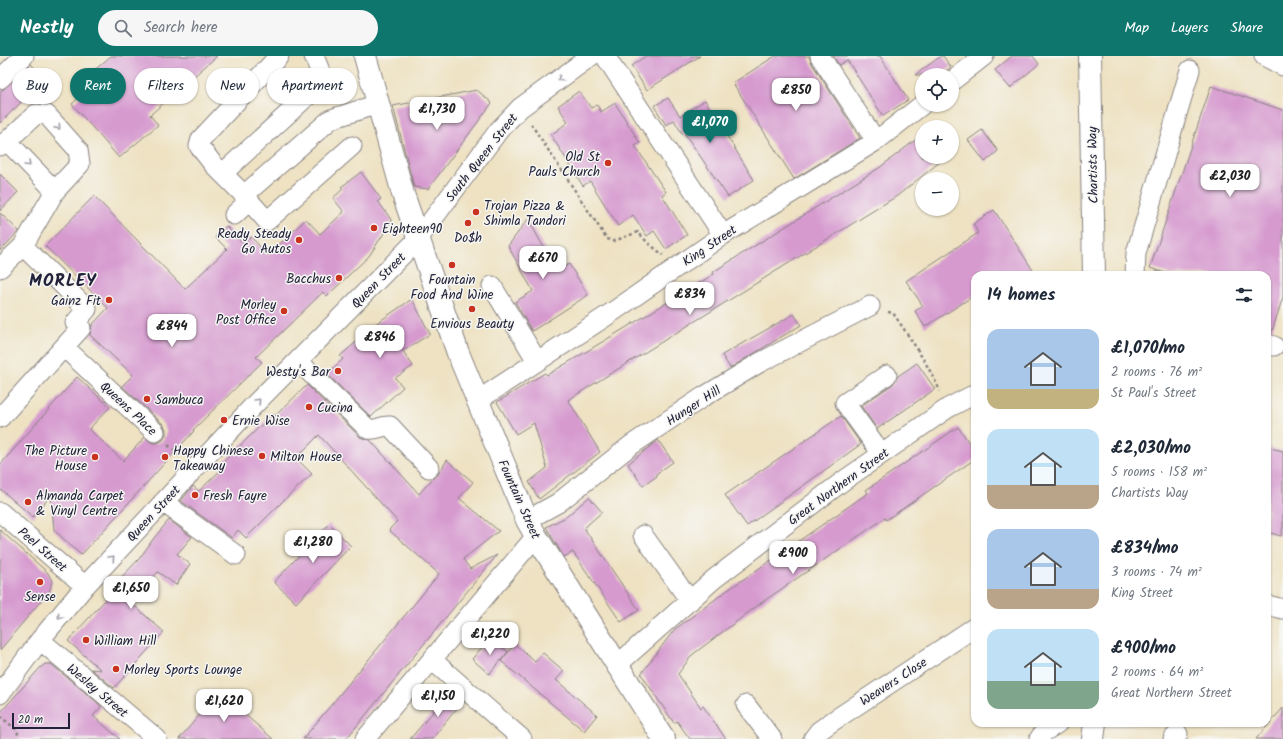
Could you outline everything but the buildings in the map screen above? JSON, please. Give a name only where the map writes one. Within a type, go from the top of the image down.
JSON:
[{"type":"main road","name":"Fountain Street","points":[[365,56],[390,149],[418,239],[477,401],[531,528],[616,666],[664,739]]},
{"type":"main road","name":"Chartists Way","points":[[1090,56],[1094,271]]},
{"type":"main road","points":[[1093,739],[1095,727]]},
{"type":"street","points":[[0,79],[24,56]]},
{"type":"street","points":[[279,56],[201,138],[199,146],[213,164],[267,221],[352,146]]},
{"type":"street","points":[[223,173],[314,90],[322,76],[314,56]]},
{"type":"street","name":"South Queen Street","points":[[418,239],[499,130],[520,108],[592,56]]},
{"type":"street","points":[[605,56],[723,235]]},
{"type":"street","points":[[820,56],[876,141]]},
{"type":"street","points":[[959,76],[984,56]]},
{"type":"street","points":[[1264,56],[1283,66]]},
{"type":"street","points":[[1135,271],[1136,253],[1190,70]]},
{"type":"street","points":[[234,215],[246,198],[331,119],[378,104]]},
{"type":"street","name":"King Street","points":[[477,401],[723,235],[876,141],[915,110]]},
{"type":"street","points":[[0,268],[22,246],[54,191],[80,164],[78,150],[47,115],[36,114],[3,144],[54,191]]},
{"type":"street","name":"Queen Street","points":[[0,694],[40,640],[85,586],[298,361],[418,239]]},
{"type":"street","points":[[0,418],[80,328],[75,323],[87,309],[22,246]]},
{"type":"street","points":[[492,286],[537,361]]},
{"type":"street","name":"Hunger Hill","points":[[531,528],[558,503],[630,446],[703,397],[759,362],[870,306]]},
{"type":"street","name":"Queens Place","points":[[64,347],[155,432]]},
{"type":"street","points":[[298,361],[368,429],[373,430],[386,425],[390,426],[429,468]]},
{"type":"street","points":[[882,454],[845,403],[887,375]]},
{"type":"street","name":"Great Northern Street","points":[[616,666],[720,575],[843,481],[948,408],[971,396]]},
{"type":"street","points":[[163,502],[236,555]]},
{"type":"street","name":"Peel Street","points":[[0,512],[85,586]]},
{"type":"street","points":[[365,739],[432,660],[531,528]]},
{"type":"street","points":[[643,535],[690,600]]},
{"type":"street","points":[[1271,606],[1283,609]]},
{"type":"street","name":"Weavers Close","points":[[813,739],[819,731],[833,721],[971,630]]},
{"type":"street","name":"Wesley Street","points":[[40,640],[156,739]]},
{"type":"street","points":[[432,660],[522,739]]},
{"type":"street","points":[[746,705],[772,739]]},
{"type":"street","points":[[1038,739],[1044,732],[1052,727]]},
{"type":"path","points":[[520,108],[607,239],[614,241],[638,232],[647,242],[665,256],[682,264]]},
{"type":"path","points":[[870,306],[893,313],[934,376],[948,408]]},
{"type":"path","name":"Queens Place","points":[[155,432],[194,470]]},
{"type":"path","points":[[0,716],[18,731],[17,739]]},
{"type":"place","name":"Old St Pauls Church","points":[[608,163]]},
{"type":"place","name":"Trojan Pizza & Shimla Tandori","points":[[476,212]]},
{"type":"place","name":"Do$h","points":[[468,223]]},
{"type":"place","name":"Eighteen90","points":[[374,228]]},
{"type":"place","name":"Ready Steady Go Autos","points":[[299,240]]},
{"type":"place","name":"Fountain Food And Wine","points":[[452,265]]},
{"type":"place","name":"Bacchus","points":[[339,278]]},
{"type":"place","name":"Gainz Fit","points":[[109,300]]},
{"type":"place","name":"Envious Beauty","points":[[472,309]]},
{"type":"place","name":"Morley Post Office","points":[[284,311]]},
{"type":"place","name":"Westy's Bar","points":[[338,371]]},
{"type":"place","name":"Sambuca","points":[[147,399]]},
{"type":"place","name":"Cucina","points":[[309,407]]},
{"type":"place","name":"Ernie Wise","points":[[224,420]]},
{"type":"place","name":"Milton House","points":[[262,456]]},
{"type":"place","name":"The Picture House","points":[[95,457]]},
{"type":"place","name":"Happy Chinese Takeaway","points":[[165,457]]},
{"type":"place","name":"Fresh Fayre","points":[[195,495]]},
{"type":"place","name":"Almanda Carpet & Vinyl Centre","points":[[28,502]]},
{"type":"place","name":"Sense","points":[[40,582]]},
{"type":"place","name":"William Hill","points":[[86,640]]},
{"type":"place","name":"Morley Sports Lounge","points":[[116,669]]},
{"type":"district","name":"MORLEY","points":[[63,280]]}]
